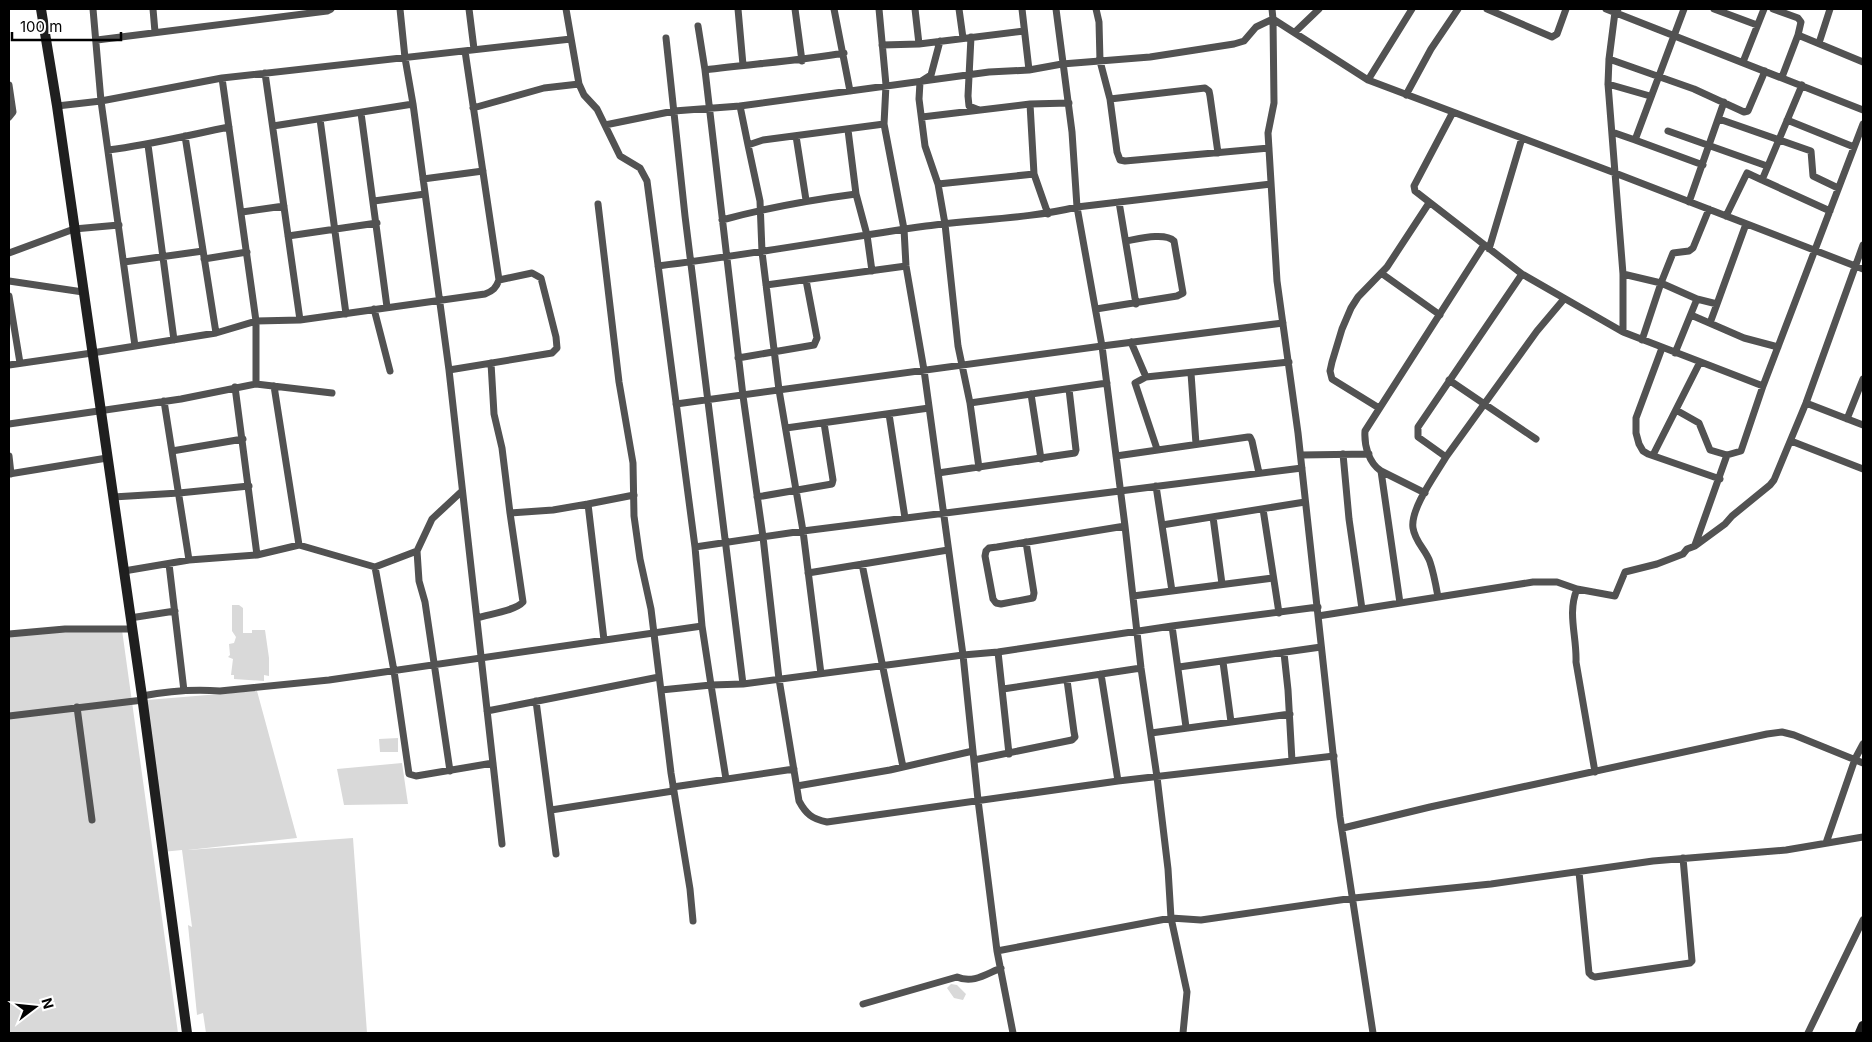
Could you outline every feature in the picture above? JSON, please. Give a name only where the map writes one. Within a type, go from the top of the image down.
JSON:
[{"type":"street","points":[[41,9],[57,106],[82,292],[142,698],[187,1033]]},
{"type":"street","points":[[93,9],[101,101],[136,346]]},
{"type":"street","points":[[153,9],[156,32]]},
{"type":"street","points":[[97,40],[331,9]]},
{"type":"street","points":[[400,9],[405,58],[440,301],[502,844]]},
{"type":"street","points":[[468,9],[474,49]]},
{"type":"street","points":[[566,9],[579,84],[584,95],[596,109],[620,156],[640,168],[647,181],[695,547],[702,626],[726,779]]},
{"type":"street","points":[[738,9],[743,65]]},
{"type":"street","points":[[795,9],[802,61]]},
{"type":"street","points":[[834,9],[850,91]]},
{"type":"street","points":[[879,9],[886,85],[884,124],[904,229],[906,266],[924,370],[963,655],[978,800],[997,951],[1013,1033]]},
{"type":"street","points":[[915,9],[919,44]]},
{"type":"street","points":[[959,9],[967,37],[970,75],[969,106],[981,111]]},
{"type":"street","points":[[1022,9],[1029,70]]},
{"type":"street","points":[[1056,9],[1062,64],[1069,103],[1077,206],[1102,346],[1121,491],[1138,632],[1140,668],[1157,777],[1168,869],[1171,918],[1187,992],[1183,1033]]},
{"type":"street","points":[[1096,9],[1099,22],[1100,61],[1110,99],[1117,152],[1122,161],[1269,148]]},
{"type":"street","points":[[1272,9],[1274,103],[1268,133],[1277,281],[1301,455],[1343,828],[1373,1033]]},
{"type":"street","points":[[1295,32],[1320,9]]},
{"type":"street","points":[[1368,80],[1412,9]]},
{"type":"street","points":[[1406,95],[1431,49],[1458,9]]},
{"type":"street","points":[[1487,9],[1552,38],[1556,34],[1566,9]]},
{"type":"street","points":[[1606,9],[1617,11],[1674,36],[1863,110]]},
{"type":"street","points":[[1635,140],[1684,9]]},
{"type":"street","points":[[1714,9],[1757,25]]},
{"type":"street","points":[[1742,62],[1764,9]]},
{"type":"street","points":[[1774,9],[1800,20],[1801,24],[1782,77]]},
{"type":"street","points":[[1819,43],[1830,9]]},
{"type":"street","points":[[1617,11],[1609,59],[1608,84],[1623,274],[1623,332]]},
{"type":"street","points":[[605,125],[674,111],[740,106],[999,71],[1029,70],[1062,64],[1150,57],[1241,42],[1247,39],[1256,27],[1273,19]]},
{"type":"street","points":[[1273,19],[1368,80],[1863,269]]},
{"type":"street","points":[[698,26],[710,108],[738,358],[763,537],[779,680],[799,801],[805,812],[814,820],[827,822],[1118,781],[1334,756]]},
{"type":"street","points":[[882,45],[919,44],[1024,31]]},
{"type":"street","points":[[1798,35],[1863,62]]},
{"type":"street","points":[[666,38],[707,400],[743,684]]},
{"type":"street","points":[[57,106],[101,101],[222,78],[265,72],[571,39]]},
{"type":"street","points":[[920,82],[931,75],[940,41]]},
{"type":"street","points":[[9,364],[92,354],[216,333],[256,321],[300,320],[440,301],[491,292],[497,287],[499,280],[465,51]]},
{"type":"street","points":[[705,70],[802,61],[844,54]]},
{"type":"street","points":[[1609,59],[1658,76],[1724,102],[1744,112],[1748,111],[1765,71]]},
{"type":"street","points":[[265,72],[300,320]]},
{"type":"street","points":[[222,78],[256,321],[256,384]]},
{"type":"street","points":[[920,82],[919,99],[925,146],[938,184],[945,224],[961,366],[970,403],[979,468]]},
{"type":"street","points":[[473,108],[544,88],[579,84]]},
{"type":"street","points":[[1608,84],[1650,96]]},
{"type":"street","points":[[9,85],[13,112],[9,117]]},
{"type":"street","points":[[1762,180],[1802,85]]},
{"type":"street","points":[[1110,99],[1205,88],[1209,91],[1218,153]]},
{"type":"street","points":[[1689,202],[1724,102]]},
{"type":"street","points":[[922,117],[1030,104],[1069,103]]},
{"type":"street","points":[[273,126],[413,104]]},
{"type":"street","points":[[1030,104],[1034,174],[1048,214]]},
{"type":"street","points":[[740,106],[760,201],[762,252],[779,390],[803,531],[821,674]]},
{"type":"street","points":[[1452,112],[1414,186],[1415,191],[1522,274],[1564,299],[1623,332],[1763,386]]},
{"type":"street","points":[[361,113],[387,308]]},
{"type":"street","points":[[320,119],[346,314]]},
{"type":"street","points":[[1719,119],[1811,151],[1814,176],[1838,188]]},
{"type":"street","points":[[1787,120],[1854,147]]},
{"type":"street","points":[[748,145],[763,140],[884,124]]},
{"type":"street","points":[[1676,410],[1699,423],[1710,450],[1727,455],[1741,451],[1763,386],[1863,124]]},
{"type":"street","points":[[108,150],[148,145],[230,128]]},
{"type":"street","points":[[848,130],[856,194],[867,235],[872,271]]},
{"type":"street","points":[[1668,131],[1767,166]]},
{"type":"street","points":[[1612,132],[1703,165]]},
{"type":"street","points":[[185,136],[216,333]]},
{"type":"street","points":[[796,136],[806,200]]},
{"type":"street","points":[[1425,493],[1381,472],[1372,463],[1365,431],[1440,314],[1487,247],[1522,138]]},
{"type":"street","points":[[148,145],[174,340]]},
{"type":"street","points":[[423,179],[483,171]]},
{"type":"street","points":[[1726,216],[1747,173],[1830,211]]},
{"type":"street","points":[[938,184],[1034,174]]},
{"type":"street","points":[[658,266],[727,258],[904,229],[1048,214],[1077,206],[1271,184]]},
{"type":"street","points":[[374,201],[425,194]]},
{"type":"street","points":[[722,220],[806,200],[856,194]]},
{"type":"street","points":[[1119,202],[1136,304]]},
{"type":"street","points":[[1379,408],[1338,384],[1330,376],[1330,371],[1342,329],[1351,308],[1358,297],[1387,267],[1429,203]]},
{"type":"street","points":[[598,204],[619,382],[631,447],[634,516],[640,559],[651,609],[673,789],[690,889],[692,921]]},
{"type":"street","points":[[242,212],[284,206]]},
{"type":"street","points":[[1642,340],[1660,283],[1672,254],[1688,251],[1693,248],[1709,209]]},
{"type":"street","points":[[288,236],[377,223]]},
{"type":"street","points":[[1710,323],[1746,224]]},
{"type":"street","points":[[9,253],[74,229],[119,225]]},
{"type":"street","points":[[1096,309],[1136,304],[1181,295],[1183,290],[1174,241],[1171,238],[1163,236],[1126,241]]},
{"type":"street","points":[[1318,616],[1544,581],[1557,582],[1577,589],[1614,596],[1625,572],[1657,564],[1683,554],[1695,546],[1725,524],[1774,480],[1806,403],[1863,245]]},
{"type":"street","points":[[124,262],[163,256],[247,252]]},
{"type":"street","points":[[766,285],[906,266]]},
{"type":"street","points":[[448,370],[552,353],[557,348],[541,278],[532,273],[499,280]]},
{"type":"street","points":[[1381,273],[1440,314]]},
{"type":"street","points":[[1446,457],[1418,437],[1418,427],[1522,274]]},
{"type":"street","points":[[1623,274],[1660,283],[1697,299],[1717,304]]},
{"type":"street","points":[[738,358],[811,346],[816,343],[806,280]]},
{"type":"street","points":[[9,281],[82,292]]},
{"type":"street","points":[[9,296],[20,363]]},
{"type":"street","points":[[1438,597],[1430,561],[1416,540],[1413,529],[1413,516],[1446,457],[1537,331],[1564,299]]},
{"type":"street","points":[[1675,353],[1697,299]]},
{"type":"street","points":[[374,309],[390,371]]},
{"type":"street","points":[[1691,315],[1744,338],[1778,347]]},
{"type":"street","points":[[676,404],[1283,323]]},
{"type":"street","points":[[1131,342],[1146,377]]},
{"type":"street","points":[[1662,348],[1636,418],[1636,433],[1639,444],[1643,451],[1653,456],[1720,479]]},
{"type":"street","points":[[1157,450],[1135,383],[1146,377],[1289,362]]},
{"type":"street","points":[[1653,456],[1700,362]]},
{"type":"street","points":[[477,618],[513,608],[523,602],[502,448],[494,414],[491,363]]},
{"type":"street","points":[[1191,372],[1196,444]]},
{"type":"street","points":[[1449,380],[1536,439]]},
{"type":"street","points":[[970,403],[1107,383]]},
{"type":"street","points":[[9,424],[164,401],[256,384],[332,393]]},
{"type":"street","points":[[1847,419],[1862,384]]},
{"type":"street","points":[[274,386],[299,545]]},
{"type":"street","points":[[235,387],[257,555]]},
{"type":"street","points":[[938,473],[1041,459],[1076,452],[1068,388]]},
{"type":"street","points":[[1030,394],[1041,459]]},
{"type":"street","points":[[164,401],[189,560]]},
{"type":"street","points":[[1806,403],[1863,425]]},
{"type":"street","points":[[786,428],[929,408]]},
{"type":"street","points":[[890,414],[905,518]]},
{"type":"street","points":[[757,497],[829,486],[833,482],[824,423]]},
{"type":"street","points":[[1116,456],[1245,436],[1250,437],[1259,474]]},
{"type":"street","points":[[172,451],[243,439]]},
{"type":"street","points":[[1791,441],[1863,469]]},
{"type":"street","points":[[1343,454],[1349,519],[1362,609]]},
{"type":"street","points":[[1301,455],[1369,454]]},
{"type":"street","points":[[1695,546],[1727,455]]},
{"type":"street","points":[[9,456],[10,474],[107,458]]},
{"type":"street","points":[[695,547],[803,531],[1302,468]]},
{"type":"street","points":[[1381,472],[1400,603]]},
{"type":"street","points":[[113,496],[179,493],[249,486]]},
{"type":"street","points":[[1156,486],[1172,591]]},
{"type":"street","points":[[450,771],[425,602],[419,582],[417,551],[432,519],[461,492]]},
{"type":"street","points":[[510,513],[553,510],[634,495]]},
{"type":"street","points":[[1162,525],[1305,502]]},
{"type":"street","points":[[588,504],[604,640]]},
{"type":"street","points":[[1263,509],[1278,613]]},
{"type":"street","points":[[1213,517],[1222,584]]},
{"type":"street","points":[[1026,542],[1034,593],[1033,598],[1001,604],[996,603],[993,599],[985,556],[989,548],[1026,542],[1125,526]]},
{"type":"street","points":[[124,572],[189,560],[257,555],[299,545],[375,567],[417,551]]},
{"type":"street","points":[[808,573],[948,550]]},
{"type":"street","points":[[169,564],[184,691]]},
{"type":"street","points":[[862,564],[903,767]]},
{"type":"street","points":[[375,567],[394,671],[407,771],[412,776],[416,776],[493,763]]},
{"type":"street","points":[[1133,596],[1273,578]]},
{"type":"street","points":[[1577,589],[1573,598],[1572,622],[1576,644],[1576,662],[1595,772]]},
{"type":"street","points":[[661,690],[779,680],[998,652],[1172,626],[1318,607]]},
{"type":"street","points":[[130,618],[175,611]]},
{"type":"street","points":[[9,716],[142,698],[161,692],[220,691],[295,684],[702,626]]},
{"type":"street","points":[[1172,626],[1186,728]]},
{"type":"street","points":[[9,634],[65,629],[132,629]]},
{"type":"street","points":[[1179,667],[1322,647]]},
{"type":"street","points":[[998,652],[1009,754]]},
{"type":"street","points":[[1284,653],[1292,760]]},
{"type":"street","points":[[1223,662],[1231,722]]},
{"type":"street","points":[[1003,689],[1140,668]]},
{"type":"street","points":[[1101,674],[1118,781]]},
{"type":"street","points":[[487,710],[659,677]]},
{"type":"street","points":[[974,760],[1067,741],[1074,737],[1067,680]]},
{"type":"street","points":[[536,701],[556,854]]},
{"type":"street","points":[[78,707],[92,820]]},
{"type":"street","points":[[1150,733],[1290,714]]},
{"type":"street","points":[[1343,828],[1782,732],[1863,762]]},
{"type":"street","points":[[1826,843],[1855,759],[1863,744]]},
{"type":"street","points":[[797,786],[903,767],[973,751]]},
{"type":"street","points":[[551,810],[794,769]]},
{"type":"street","points":[[997,951],[1171,918],[1201,920],[1354,898],[1491,884],[1653,860],[1786,850],[1863,837]]},
{"type":"street","points":[[1579,872],[1589,973],[1595,977],[1690,963],[1692,961],[1683,858]]},
{"type":"street","points":[[1808,1033],[1863,920]]},
{"type":"street","points":[[863,1004],[957,977],[966,981],[973,980],[1001,968]]},
{"type":"street","points":[[1860,1033],[1863,1026]]},
{"type":"shaded area","points":[[232,605],[239,605],[243,608],[243,633],[252,633],[252,630],[265,630],[269,658],[269,676],[264,675],[264,681],[234,679],[234,675],[231,675],[233,659],[228,657],[230,655],[229,644],[234,643],[236,637],[232,631]]},
{"type":"shaded area","points":[[122,630],[178,1033],[9,1033],[9,633]]},
{"type":"shaded area","points":[[257,691],[297,838],[188,850],[353,838],[367,1033],[206,1033],[203,1013],[197,1015],[188,925],[192,927],[182,850],[162,852],[147,700]]},
{"type":"shaded area","points":[[398,738],[398,752],[380,752],[379,739]]},
{"type":"shaded area","points":[[402,763],[408,804],[344,805],[337,769]]},
{"type":"shaded area","points":[[951,984],[957,985],[966,994],[963,1000],[954,998],[947,988]]}]
